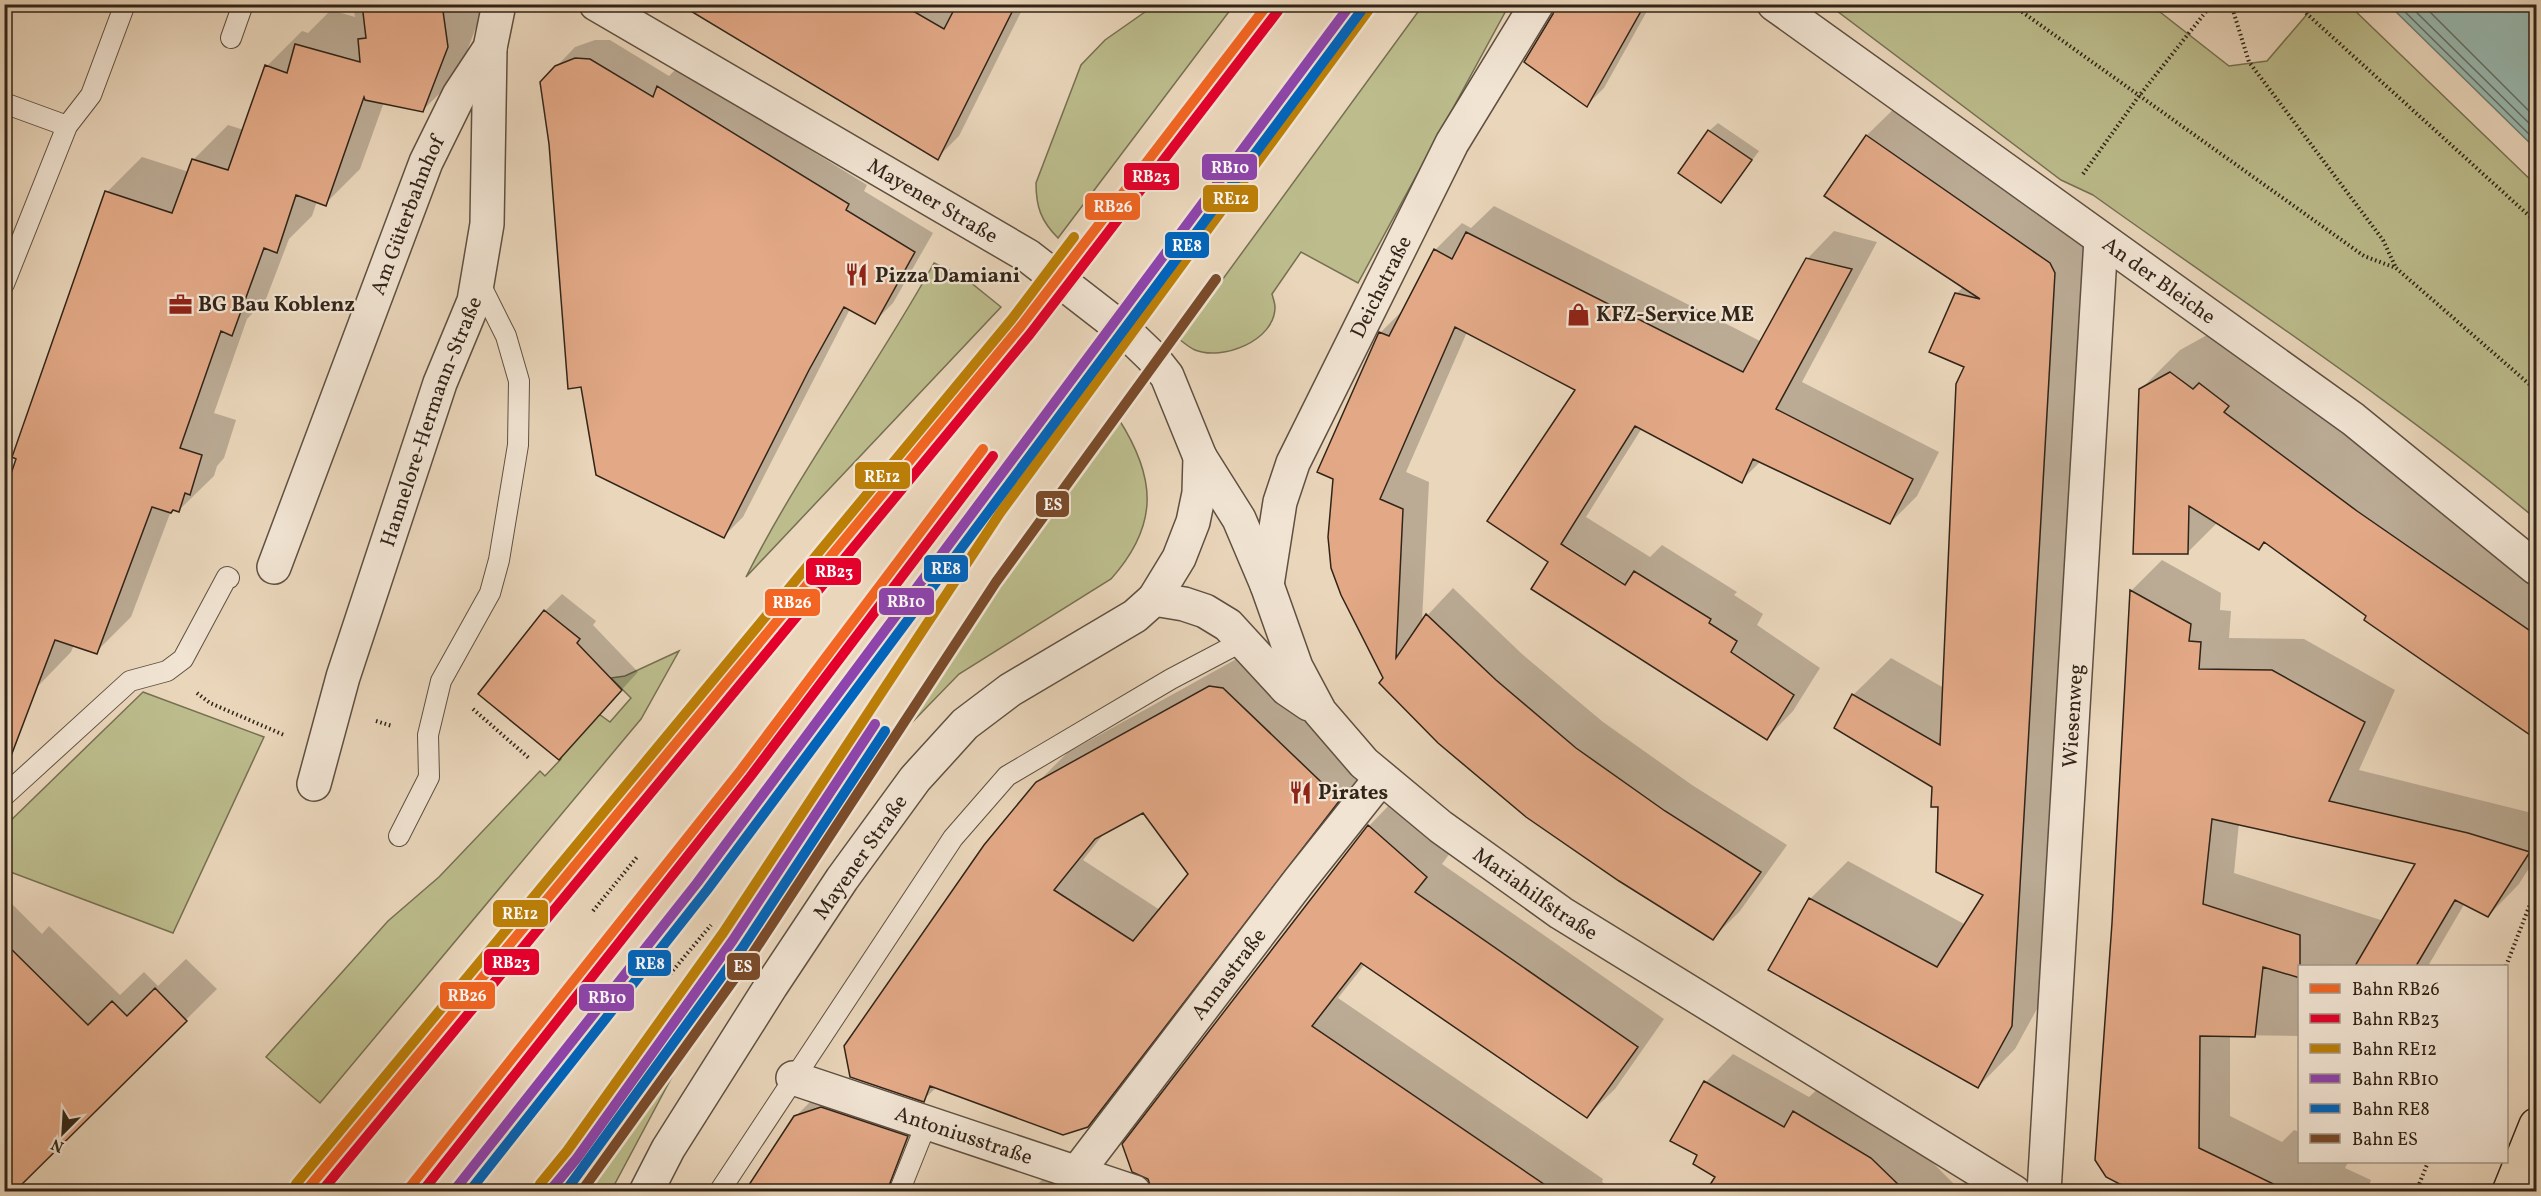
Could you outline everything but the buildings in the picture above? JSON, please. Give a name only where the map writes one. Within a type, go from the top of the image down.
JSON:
[{"type":"highway","points":[[2509,1191],[2533,1134]]},
{"type":"street","name":"Am Güterbahnhof","points":[[274,567],[426,162],[459,95],[490,48],[499,4]]},
{"type":"street","name":"Mayener Straße","points":[[596,4],[1028,256],[1126,332],[1152,357],[1167,376],[1200,457],[1199,493],[1192,522],[1179,558],[1155,599],[1126,622],[1010,690],[965,724],[915,779],[842,879],[771,986],[668,1149],[646,1191]]},
{"type":"street","name":"Deichstraße","points":[[1267,585],[1280,502],[1293,463],[1452,143],[1537,4]]},
{"type":"street","name":"An der Bleiche","points":[[1774,4],[2353,419],[2536,568]]},
{"type":"street","name":"Hannelore-Hermann-Straße","points":[[314,784],[334,710],[440,384],[474,301],[487,224],[490,48]]},
{"type":"street","name":"Wiesenweg","points":[[2044,1191],[2101,239]]},
{"type":"street","name":"Mariahilfstraße","points":[[1200,457],[1239,519],[1267,585],[1296,667],[1320,712],[1364,763],[1449,833],[1561,913],[2014,1191]]},
{"type":"street","points":[[1155,599],[1184,604],[1205,611],[1228,625],[1287,689],[1320,712]]},
{"type":"street","name":"Annastraße","points":[[1078,1171],[1299,881],[1381,778]]},
{"type":"street","name":"Antoniusstraße","points":[[793,1078],[1134,1191]]},
{"type":"lane","points":[[4,284],[67,126],[91,95],[125,4]]},
{"type":"lane","points":[[231,38],[243,4]]},
{"type":"lane","points":[[4,103],[67,126]]},
{"type":"lane","points":[[399,836],[429,777],[428,735],[441,681],[490,593],[499,560],[518,445],[519,381],[506,336],[478,279]]},
{"type":"lane","points":[[4,796],[130,681],[167,670],[183,659],[226,577],[229,578]]},
{"type":"lane","points":[[719,1191],[952,838],[1007,776],[1171,679],[1243,641]]},
{"type":"lane","points":[[900,1191],[927,1122]]},
{"type":"path","points":[[2011,4],[2364,256],[2396,268],[2536,390]]},
{"type":"path","points":[[2058,208],[2139,96],[2212,4]]},
{"type":"path","points":[[2231,4],[2248,62],[2383,240],[2396,268]]},
{"type":"path","points":[[2296,4],[2536,222]]},
{"type":"path","points":[[441,681],[530,759]]},
{"type":"path","points":[[210,703],[279,733]]},
{"type":"path","points":[[334,710],[428,735]]},
{"type":"path","points":[[593,911],[637,857]]},
{"type":"path","points":[[2506,965],[2536,889]]},
{"type":"path","points":[[670,974],[711,925]]},
{"type":"path","points":[[2416,1191],[2427,1163]]},
{"type":"green space","points":[[1155,5],[1234,5],[1058,238],[1047,226],[1041,213],[1036,183],[1081,65],[1105,40]]},
{"type":"green space","points":[[1423,5],[1509,5],[1358,283],[1301,252],[1272,294],[1275,307],[1273,319],[1257,338],[1245,345],[1219,353],[1206,353],[1189,347],[1179,339]]},
{"type":"green space","points":[[1829,5],[2151,5],[2229,66],[2267,61],[2315,5],[2349,5],[2536,185],[2536,519],[2429,434],[2318,353],[2093,195],[2061,180]]},
{"type":"green space","points":[[934,263],[965,278],[1001,307],[746,577],[790,497]]},
{"type":"green space","points":[[1118,418],[1140,460],[1147,500],[1145,519],[1138,539],[1127,559],[1111,579],[959,674],[893,742]]},
{"type":"green space","points":[[679,651],[641,719],[320,1103],[266,1057],[388,921],[439,877],[540,771],[545,776],[561,759],[559,756],[592,709],[610,722],[631,698],[611,678],[625,676]]},
{"type":"green space","points":[[143,692],[264,737],[173,933],[5,870],[5,826]]},
{"type":"green space","points":[[681,1060],[611,1191],[581,1191]]},
{"type":"water","points":[[2389,5],[2536,5],[2536,149]]},
{"type":"rail line","name":"RB26","points":[[305,1192],[1021,326],[1268,4]]},
{"type":"rail line","name":"RB10","points":[[453,1192],[697,883],[1351,4]]},
{"type":"rail line","name":"RE12","points":[[540,1184],[567,1151],[723,933],[1000,513],[1373,4]]},
{"type":"rail line","name":"RB23","points":[[321,1192],[1030,334],[1278,11]]},
{"type":"rail line","name":"RE8","points":[[469,1192],[707,890],[1361,11]]},
{"type":"rail line","name":"RE12","points":[[296,1184],[1012,319],[1074,237]]},
{"type":"rail line","name":"ES","points":[[581,1192],[753,953],[996,582],[1216,279]]},
{"type":"rail line","name":"RB26","points":[[406,1192],[741,770],[983,449]]},
{"type":"rail line","name":"RB23","points":[[422,1192],[750,777],[993,456]]},
{"type":"rail line","name":"RB10","points":[[549,1192],[577,1158],[733,940],[875,724]]},
{"type":"rail line","name":"RE8","points":[[565,1192],[743,947],[885,731]]},
{"type":"place","name":"Pizza Damiani","points":[[857,275]]},
{"type":"place","name":"BG Bau Koblenz","points":[[180,304]]},
{"type":"place","name":"KFZ-Service ME","points":[[1578,314]]},
{"type":"place","name":"Pirates","points":[[1300,792]]}]
